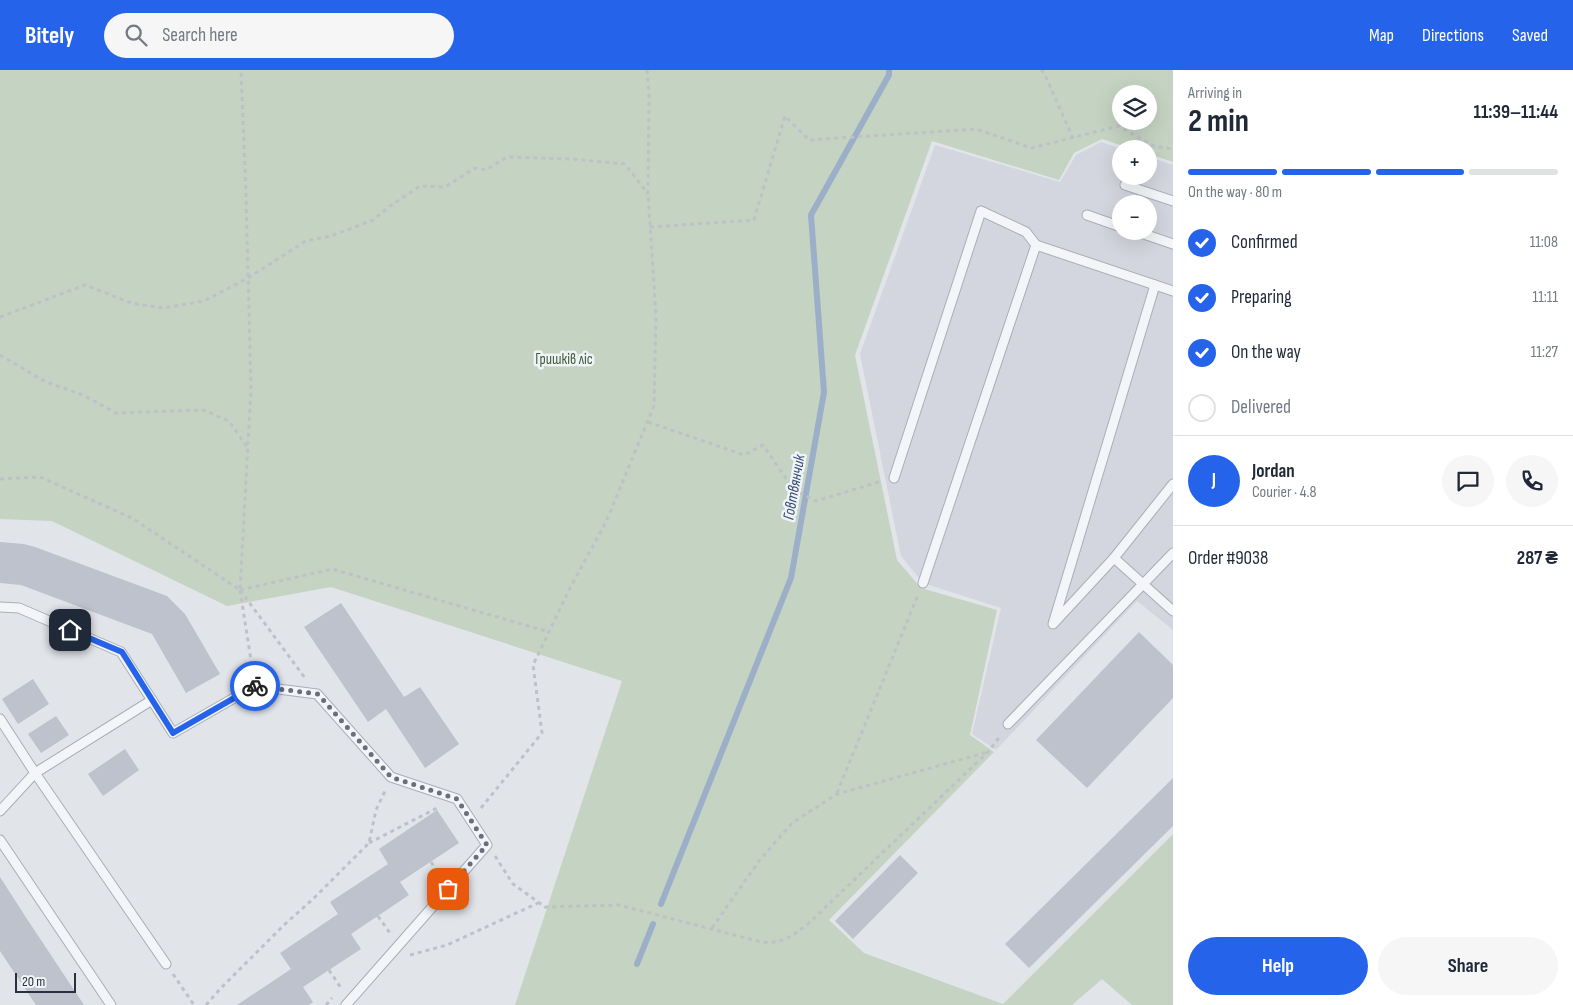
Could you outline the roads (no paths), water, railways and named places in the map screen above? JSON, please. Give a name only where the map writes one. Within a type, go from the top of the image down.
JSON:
[{"type":"lane","points":[[1125,185],[1173,201]]},
{"type":"lane","points":[[894,478],[981,211],[1026,232],[1036,245],[1173,291]]},
{"type":"lane","points":[[1087,215],[1112,224]]},
{"type":"lane","points":[[1157,239],[1173,244]]},
{"type":"lane","points":[[923,583],[1036,245]]},
{"type":"lane","points":[[1155,285],[1053,624],[1114,558],[1173,484]]},
{"type":"lane","points":[[1160,500],[1173,498]]},
{"type":"lane","points":[[1008,724],[1173,552]]},
{"type":"lane","points":[[1114,558],[1173,611]]},
{"type":"lane","points":[[0,607],[19,608],[122,652],[173,733],[255,686],[318,694],[391,777],[457,799],[487,845],[346,1005]]},
{"type":"lane","points":[[0,811],[35,773],[152,700]]},
{"type":"lane","points":[[0,719],[166,964]]},
{"type":"lane","points":[[0,840],[111,1005]]},
{"type":"waterway","name":"Говтвянчик","points":[[661,904],[791,578],[824,392],[811,215],[889,75],[889,70]]},
{"type":"waterway","points":[[637,964],[653,924]]},
{"type":"park label","name":"Гришків ліс","points":[[564,359]]}]
